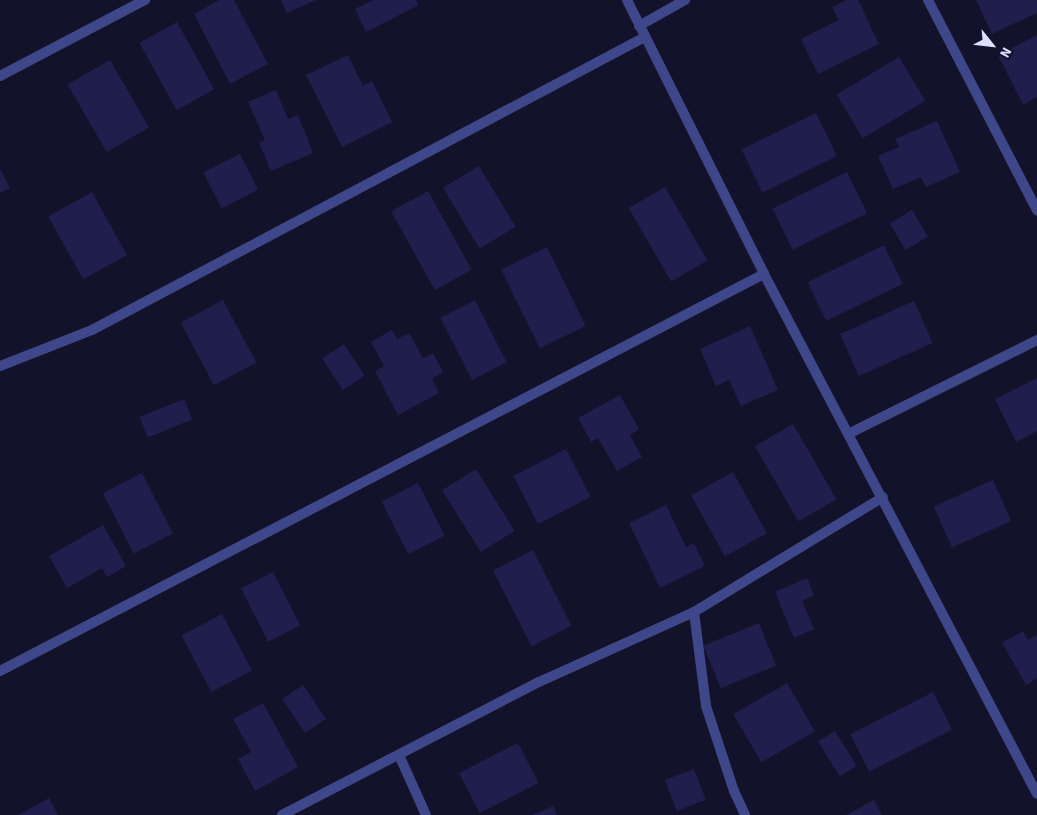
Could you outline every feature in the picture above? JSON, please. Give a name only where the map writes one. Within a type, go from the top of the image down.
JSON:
[{"type":"street","points":[[0,76],[145,0]]},
{"type":"street","points":[[627,0],[764,274],[850,433],[1037,794]]},
{"type":"street","points":[[639,26],[685,0]]},
{"type":"street","points":[[928,0],[1037,210]]},
{"type":"street","points":[[0,366],[34,356],[92,330],[645,37]]},
{"type":"street","points":[[0,671],[764,274]]},
{"type":"street","points":[[850,433],[1037,340]]},
{"type":"street","points":[[282,815],[540,682],[694,612],[883,497]]},
{"type":"street","points":[[694,612],[706,706],[734,792],[745,815]]},
{"type":"street","points":[[399,755],[426,815]]},
{"type":"building","points":[[219,0],[234,0],[268,64],[230,84],[194,14]]},
{"type":"building","points":[[281,0],[316,0],[287,13]]},
{"type":"building","points":[[373,0],[416,0],[419,5],[366,32],[355,9]]},
{"type":"building","points":[[847,0],[858,0],[879,44],[818,74],[801,39],[839,20],[832,7]]},
{"type":"building","points":[[976,0],[1037,0],[1037,13],[992,34]]},
{"type":"building","points":[[177,22],[214,89],[177,110],[139,43]]},
{"type":"building","points":[[1037,35],[1037,97],[1023,105],[998,55]]},
{"type":"building","points":[[348,55],[363,86],[372,81],[392,122],[342,147],[306,75]]},
{"type":"building","points":[[899,57],[925,101],[863,138],[836,95]]},
{"type":"building","points":[[110,60],[149,128],[107,152],[68,85]]},
{"type":"building","points":[[276,90],[288,119],[298,115],[313,153],[271,171],[259,143],[265,140],[248,102]]},
{"type":"building","points":[[816,113],[837,156],[762,193],[741,149]]},
{"type":"building","points":[[937,121],[960,172],[926,187],[921,177],[893,189],[878,156],[899,147],[895,139]]},
{"type":"building","points":[[240,154],[258,190],[222,208],[203,173]]},
{"type":"building","points":[[479,166],[516,227],[480,248],[443,188]]},
{"type":"building","points":[[0,169],[10,188],[0,193]]},
{"type":"building","points":[[847,172],[867,213],[793,250],[772,208]]},
{"type":"building","points":[[665,187],[708,261],[671,282],[629,208]]},
{"type":"building","points":[[428,191],[472,270],[435,290],[391,211]]},
{"type":"building","points":[[92,192],[127,255],[83,279],[48,216]]},
{"type":"building","points":[[912,210],[928,237],[906,250],[890,223]]},
{"type":"building","points":[[884,245],[903,284],[826,321],[808,282]]},
{"type":"building","points":[[547,247],[586,326],[540,348],[501,269]]},
{"type":"building","points":[[223,300],[256,363],[214,385],[181,323]]},
{"type":"building","points":[[475,300],[507,362],[472,380],[440,318]]},
{"type":"building","points":[[914,301],[933,343],[859,376],[840,334]]},
{"type":"building","points":[[750,326],[778,390],[741,406],[729,380],[716,386],[700,349]]},
{"type":"building","points":[[392,330],[397,339],[409,333],[423,358],[433,353],[443,372],[432,379],[439,393],[398,415],[375,371],[384,366],[371,342]]},
{"type":"building","points":[[344,344],[365,376],[343,390],[322,358]]},
{"type":"building","points":[[1037,378],[1037,431],[1016,442],[995,399]]},
{"type":"building","points":[[620,395],[639,429],[630,435],[642,457],[617,471],[598,438],[591,442],[578,418]]},
{"type":"building","points":[[184,399],[192,419],[148,437],[139,417]]},
{"type":"building","points":[[793,424],[836,499],[798,521],[755,446]]},
{"type":"building","points":[[566,449],[591,497],[538,524],[513,476]]},
{"type":"building","points":[[476,469],[515,531],[481,552],[442,490]]},
{"type":"building","points":[[733,472],[767,533],[725,556],[691,495]]},
{"type":"building","points":[[142,473],[173,534],[134,554],[103,493]]},
{"type":"building","points":[[993,480],[1011,521],[952,548],[934,506]]},
{"type":"building","points":[[418,483],[445,536],[408,554],[381,502]]},
{"type":"building","points":[[666,505],[686,547],[694,543],[705,566],[660,588],[629,523]]},
{"type":"building","points":[[103,525],[126,566],[107,577],[102,568],[67,588],[49,556]]},
{"type":"building","points":[[533,550],[572,626],[531,646],[493,570]]},
{"type":"building","points":[[273,572],[300,625],[268,642],[241,588]]},
{"type":"building","points":[[807,578],[814,595],[802,601],[814,629],[794,638],[775,592]]},
{"type":"building","points":[[222,614],[252,671],[211,692],[181,636]]},
{"type":"building","points":[[759,623],[776,666],[721,688],[703,645]]},
{"type":"building","points":[[1023,631],[1028,640],[1037,635],[1037,678],[1026,685],[1002,643]]},
{"type":"building","points":[[787,683],[815,731],[761,762],[733,714]]},
{"type":"building","points":[[303,685],[326,719],[305,733],[282,699]]},
{"type":"building","points":[[933,692],[952,729],[869,772],[850,734]]},
{"type":"building","points":[[263,703],[298,767],[255,791],[238,759],[251,752],[233,719]]},
{"type":"building","points":[[835,731],[857,766],[840,776],[818,742]]},
{"type":"building","points":[[518,743],[538,783],[480,813],[459,773]]},
{"type":"building","points":[[694,769],[706,800],[677,811],[665,780]]},
{"type":"building","points":[[49,798],[58,815],[18,815]]},
{"type":"building","points":[[874,800],[882,815],[846,815]]},
{"type":"building","points":[[553,806],[557,815],[532,815]]}]
